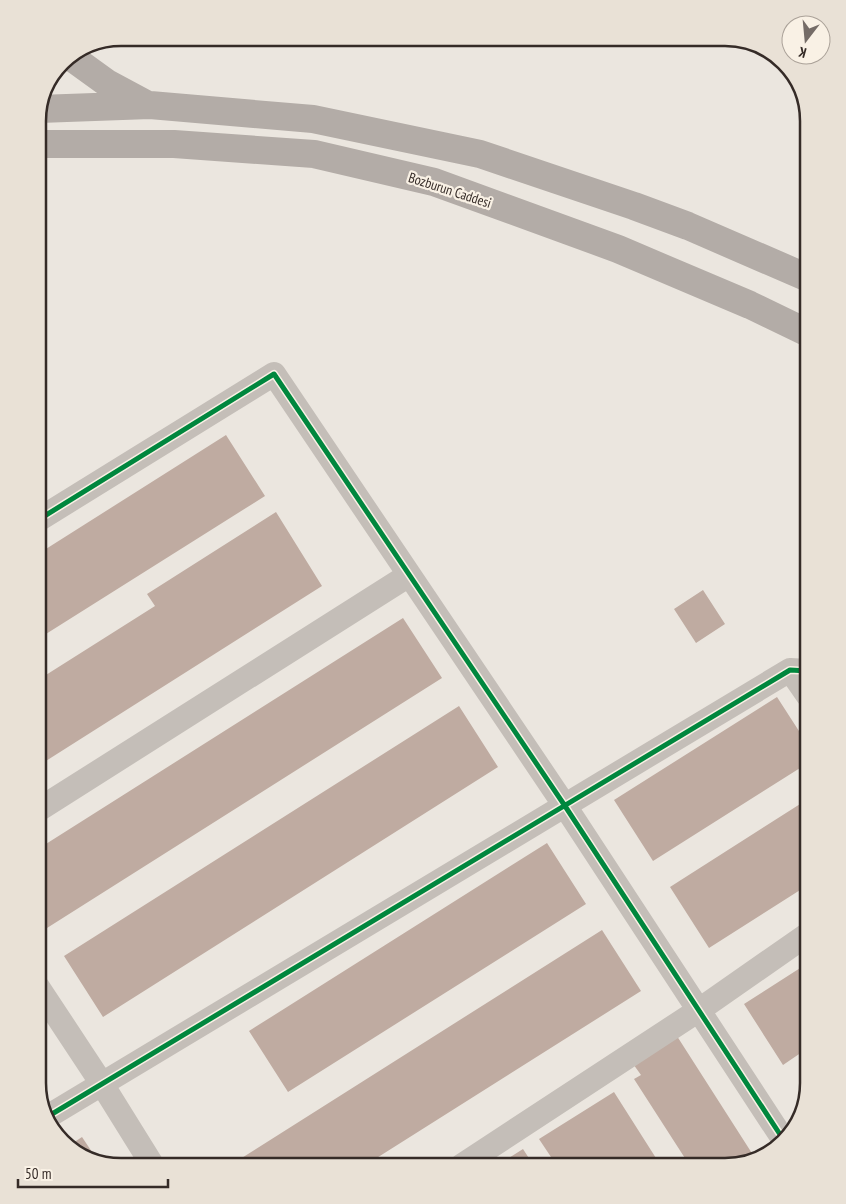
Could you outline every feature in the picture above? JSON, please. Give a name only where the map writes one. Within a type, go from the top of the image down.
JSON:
[{"type":"main road","points":[[77,61],[108,83],[150,105]]},
{"type":"main road","points":[[48,109],[150,105],[313,119],[480,154],[688,226],[800,275]]},
{"type":"main road","name":"Bozburun Caddesi","points":[[46,144],[174,144],[314,154],[434,182],[618,248],[750,305],[800,329]]},
{"type":"street","points":[[46,515],[274,374],[565,806],[780,1134]]},
{"type":"street","points":[[46,805],[409,575]]},
{"type":"street","points":[[53,1113],[565,806],[799,671]]},
{"type":"street","points":[[473,1158],[699,1010],[800,940]]},
{"type":"street","points":[[46,999],[148,1158]]},
{"type":"building","points":[[226,435],[265,496],[46,634],[46,549]]},
{"type":"building","points":[[276,512],[322,586],[46,761],[46,675],[155,606],[147,594]]},
{"type":"building","points":[[703,590],[725,624],[696,643],[674,609]]},
{"type":"building","points":[[403,618],[442,678],[47,928],[46,844]]},
{"type":"building","points":[[777,697],[800,733],[800,768],[653,861],[614,800]]},
{"type":"building","points":[[459,706],[498,767],[103,1017],[64,956]]},
{"type":"building","points":[[800,804],[800,890],[709,948],[670,887]]},
{"type":"building","points":[[547,843],[586,904],[288,1092],[249,1031]]},
{"type":"building","points":[[602,930],[641,991],[377,1158],[242,1158]]},
{"type":"building","points":[[800,968],[800,1053],[783,1065],[744,1004]]},
{"type":"building","points":[[675,1033],[751,1153],[724,1158],[685,1158],[634,1079],[641,1075],[631,1061]]},
{"type":"building","points":[[614,1092],[656,1158],[552,1158],[539,1139]]},
{"type":"building","points":[[82,1137],[92,1152],[84,1148],[75,1141]]},
{"type":"building","points":[[523,1149],[529,1158],[509,1158]]},
{"type":"cycle path","points":[[46,515],[274,374],[565,806],[780,1134]]},
{"type":"cycle path","points":[[53,1113],[790,670],[800,671]]}]
